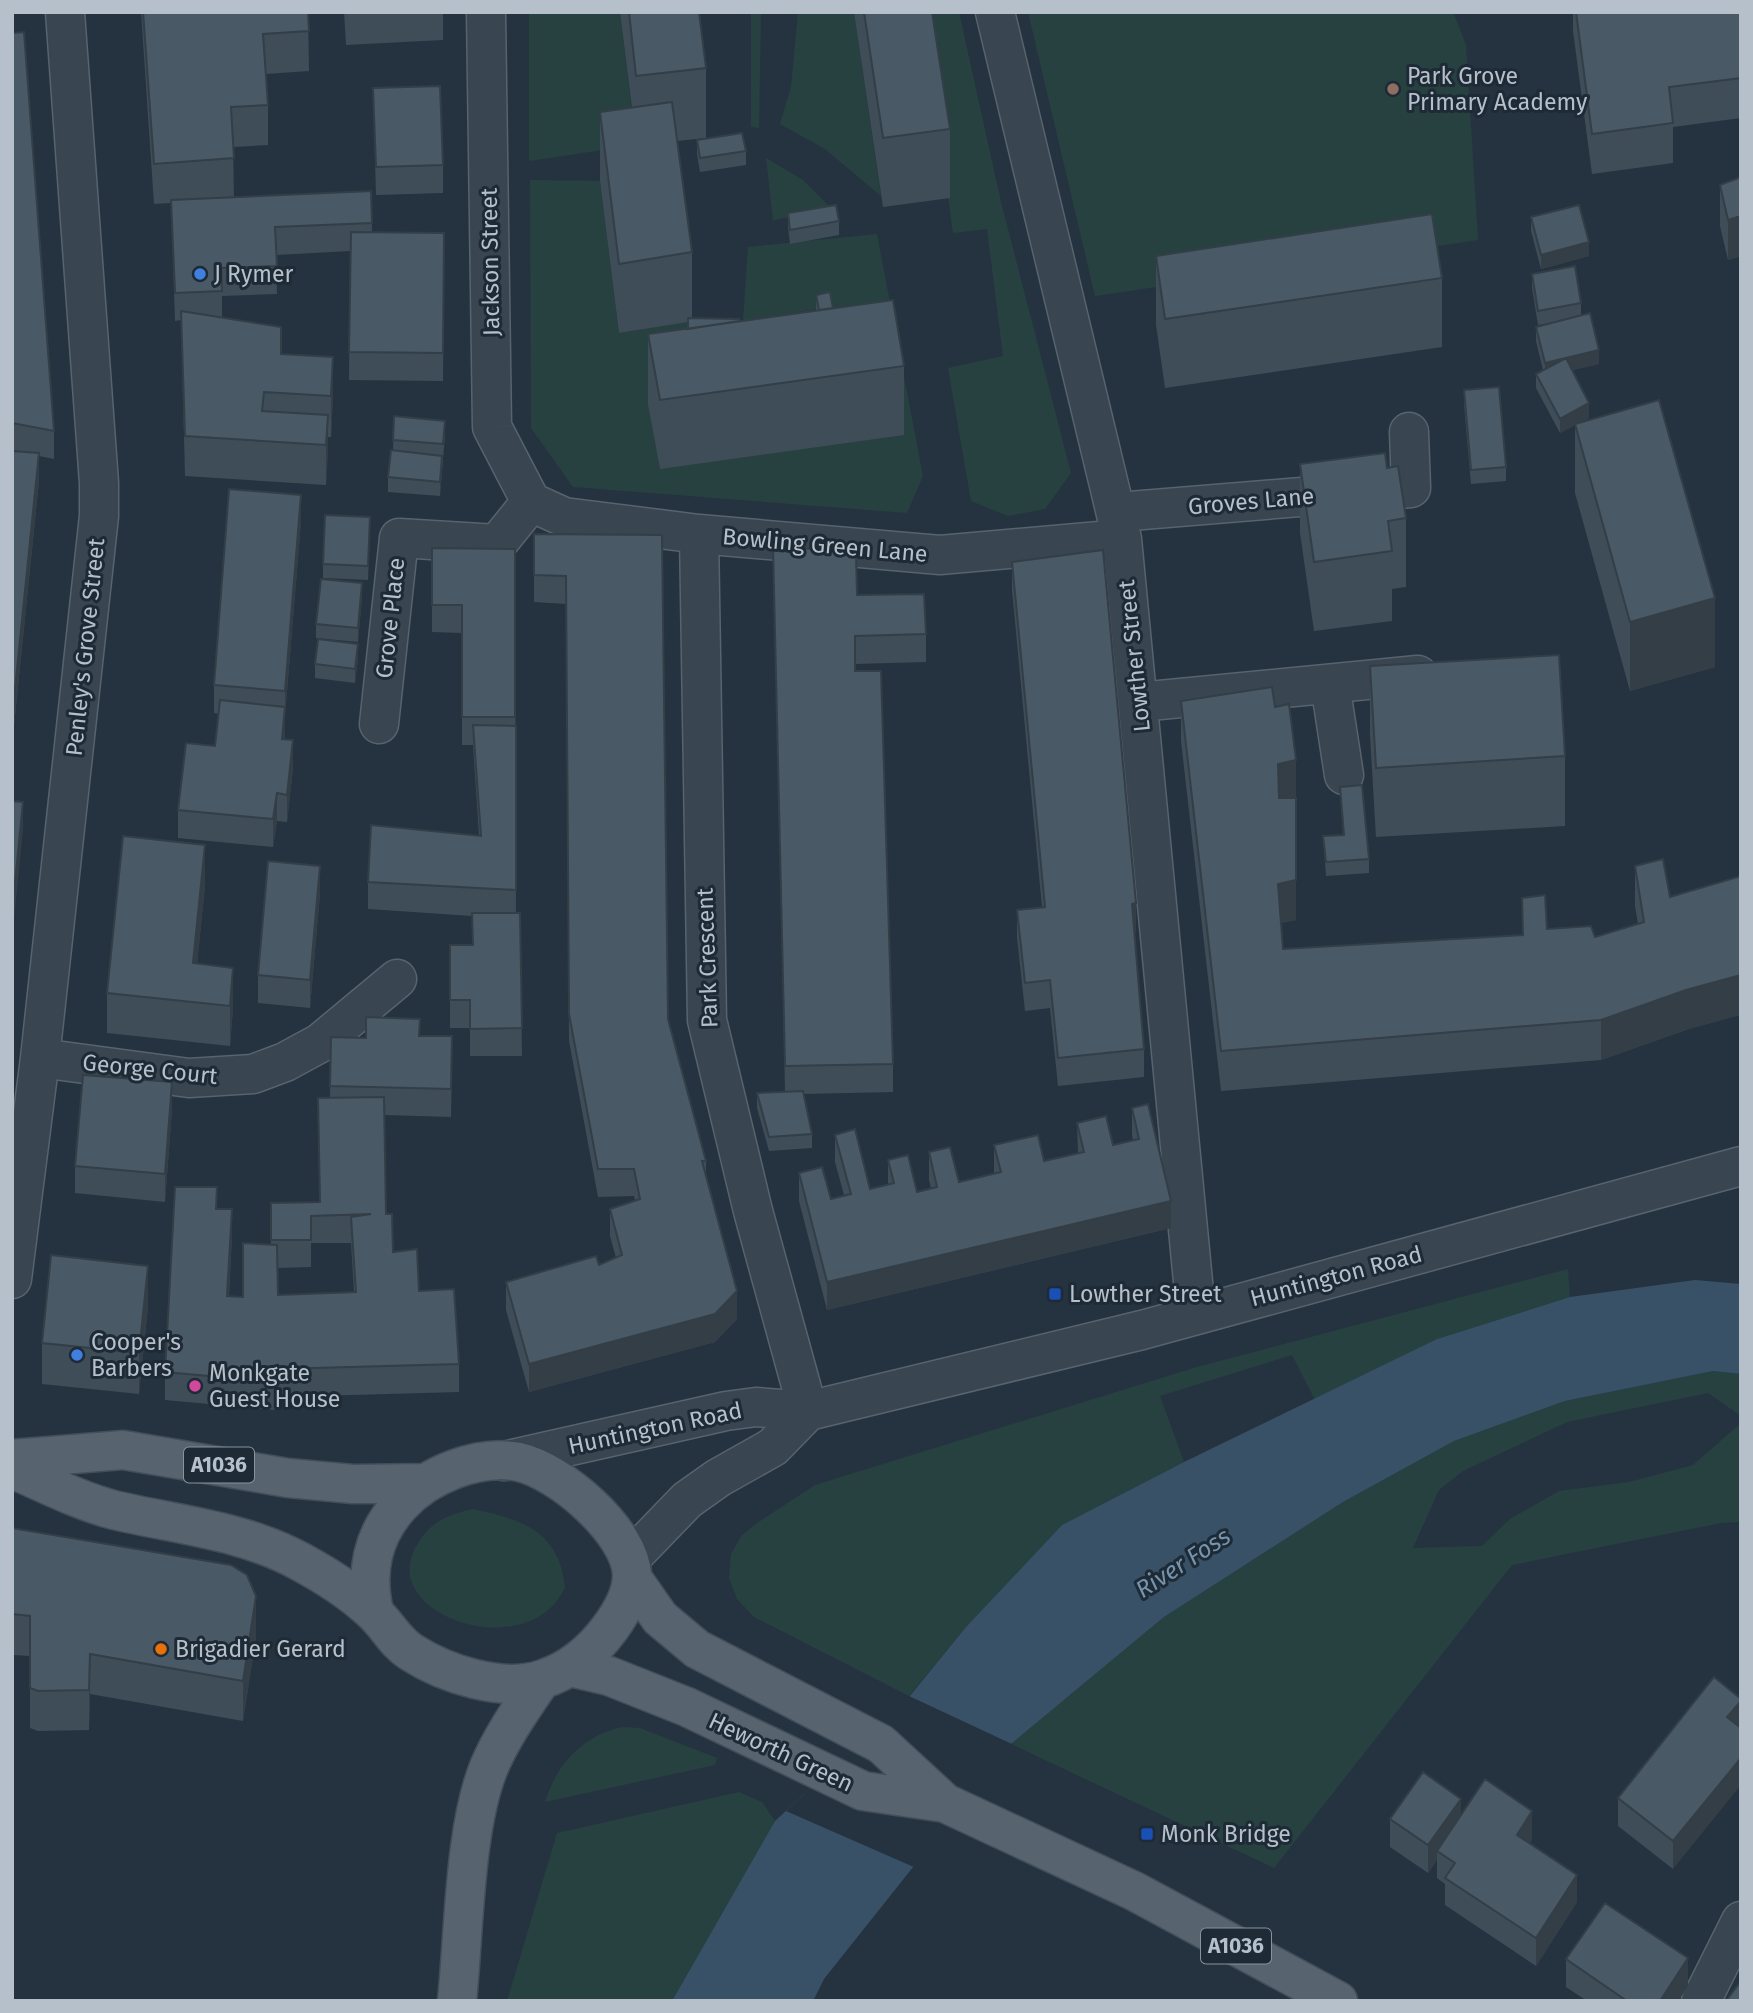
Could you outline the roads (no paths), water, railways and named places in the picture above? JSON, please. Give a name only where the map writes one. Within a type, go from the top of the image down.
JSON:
[{"type":"main road","name":"A1036","points":[[12,1459],[123,1450],[288,1478],[353,1484],[426,1482]]},
{"type":"main road","name":"A1036","points":[[556,1674],[513,1684],[486,1681],[440,1667],[411,1652],[391,1637],[374,1612],[369,1592],[370,1567],[376,1541],[387,1520],[426,1482],[456,1468],[503,1461],[521,1462],[539,1471],[590,1506],[610,1526],[660,1618],[697,1649],[881,1744],[945,1802],[1134,1891],[1338,2001]]},
{"type":"main road","name":"A1036","points":[[12,1469],[111,1509],[235,1535],[271,1548],[301,1562],[374,1612]]},
{"type":"main road","points":[[459,1984],[479,1801],[488,1769],[504,1736],[556,1674],[601,1640],[619,1616],[631,1569]]},
{"type":"main road","name":"Heworth Green","points":[[556,1674],[609,1676],[687,1707],[863,1791],[945,1802]]},
{"type":"street","name":"Penley's Grove Street","points":[[12,1279],[40,1058],[99,494],[65,12]]},
{"type":"street","name":"Jackson Street","points":[[486,12],[492,427],[531,502]]},
{"type":"street","name":"Lowther Street","points":[[995,12],[1120,525],[1196,1313]]},
{"type":"street","name":"Groves Lane","points":[[1120,525],[1412,488],[1409,432]]},
{"type":"street","name":"Bowling Green Lane","points":[[531,502],[564,517],[699,534],[940,555],[1120,525]]},
{"type":"street","name":"Grove Place","points":[[379,724],[399,538],[497,544],[531,502]]},
{"type":"street","name":"Park Crescent","points":[[699,534],[707,1020],[752,1211],[808,1411]]},
{"type":"street","points":[[1139,702],[1418,676]]},
{"type":"street","points":[[1330,684],[1344,775]]},
{"type":"street","name":"George Court","points":[[40,1058],[189,1078],[253,1074],[320,1043],[397,979]]},
{"type":"street","name":"Huntington Road","points":[[503,1461],[726,1411],[756,1408],[808,1411],[1142,1330],[1196,1313],[1741,1166]]},
{"type":"street","points":[[631,1569],[687,1500],[718,1478],[773,1447],[808,1411]]},
{"type":"street","points":[[1701,2001],[1741,1921]]},
{"type":"water","name":"River Foss","points":[[1695,1280],[1741,1284],[1741,1374],[1713,1371],[1565,1401],[1454,1441],[1343,1502],[1164,1617],[1011,1744],[824,1979],[813,2001],[672,2001],[775,1821],[909,1697],[966,1627],[1062,1525],[1184,1462],[1437,1339],[1570,1297]]},
{"type":"place","name":"Park Grove Primary Academy","points":[[1393,89]]},
{"type":"place","name":"J Rymer","points":[[200,274]]},
{"type":"place","name":"Lowther Street","points":[[1055,1294]]},
{"type":"place","name":"Cooper's Barbers","points":[[77,1355]]},
{"type":"place","name":"Monkgate Guest House","points":[[195,1386]]},
{"type":"place","name":"Brigadier Gerard","points":[[161,1649]]},
{"type":"place","name":"Monk Bridge","points":[[1147,1834]]}]
